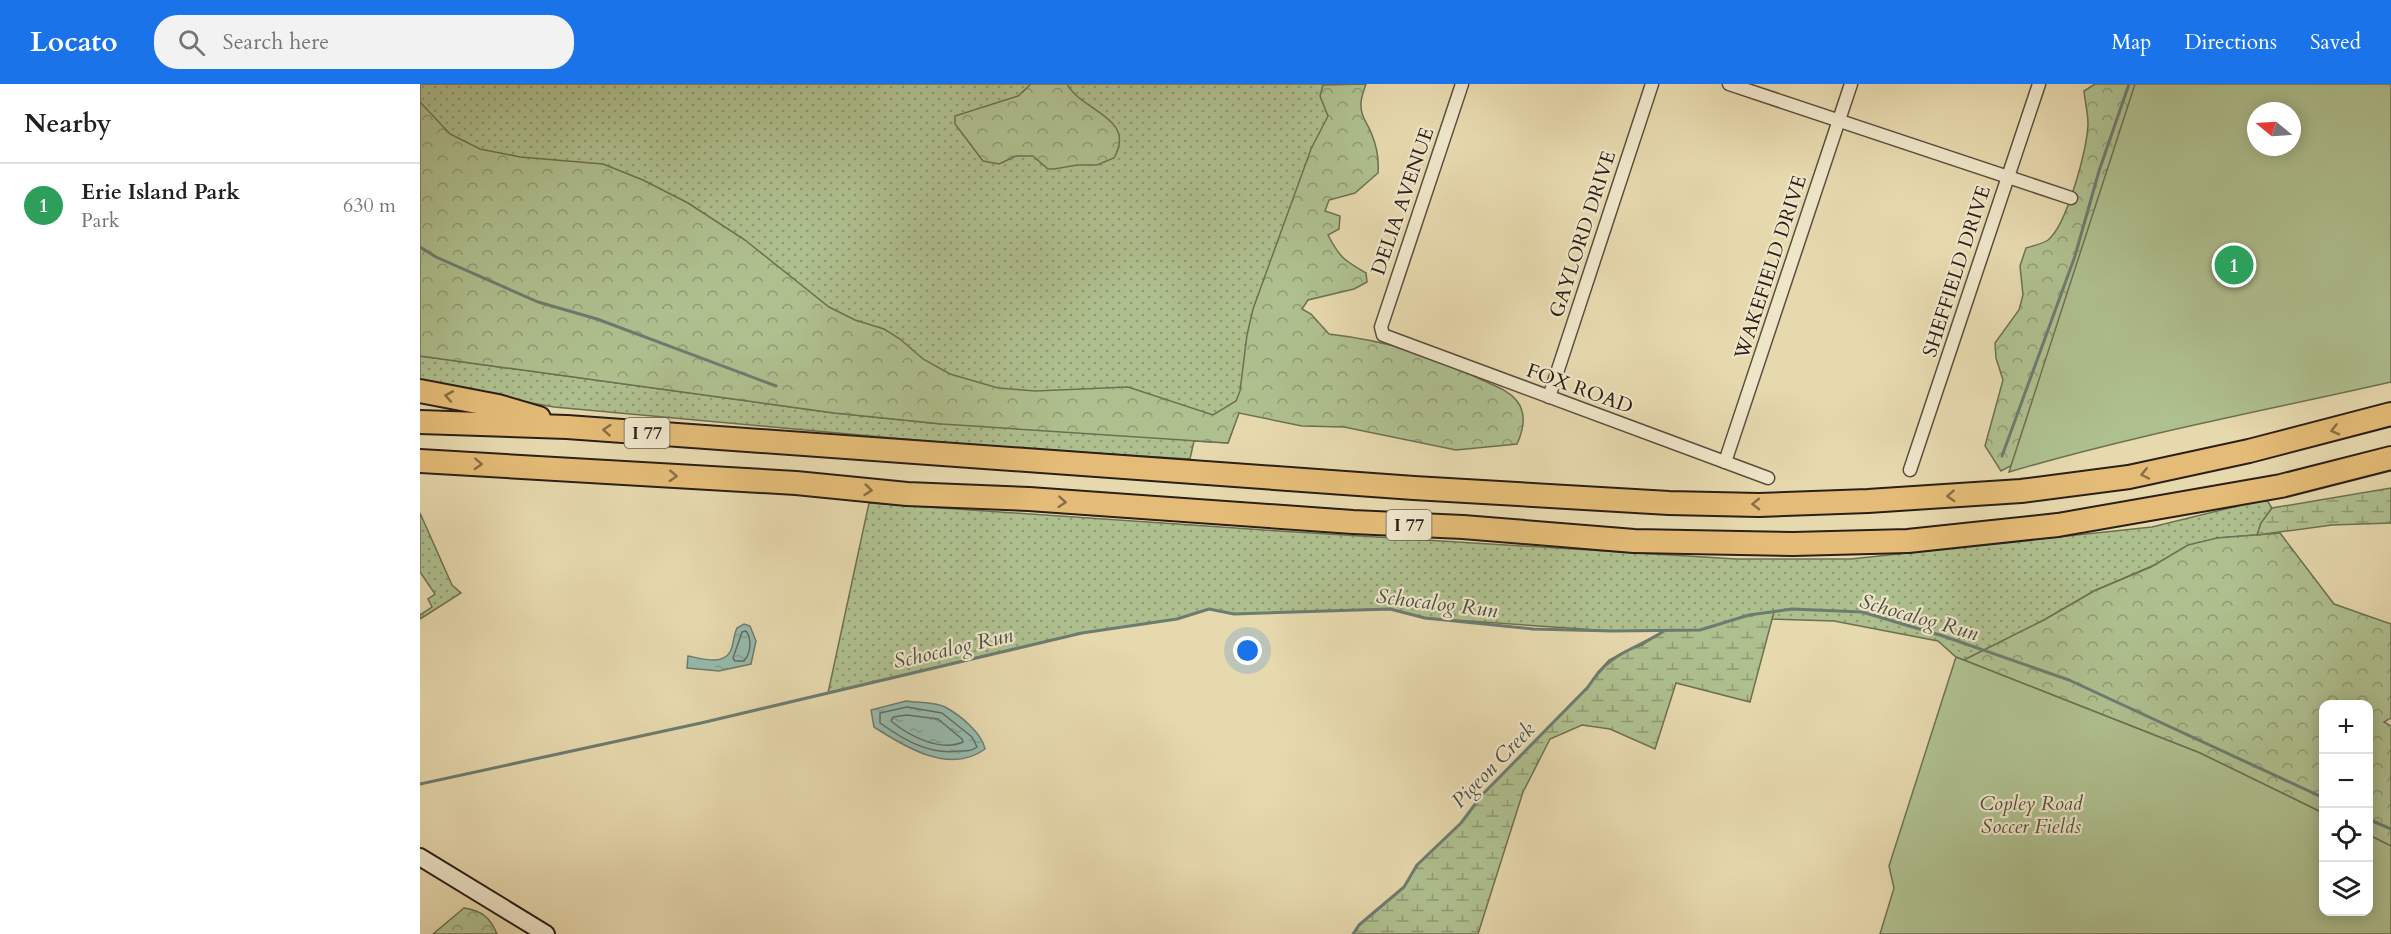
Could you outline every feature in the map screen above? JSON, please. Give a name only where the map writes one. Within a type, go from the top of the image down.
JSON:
[{"type":"highway","points":[[420,391],[498,406],[567,427]]},
{"type":"highway","name":"I 77","points":[[420,422],[567,427],[1414,488],[1689,504],[1759,505],[2021,492],[2129,477],[2249,451],[2391,414]]},
{"type":"highway","name":"I 77","points":[[420,461],[796,483],[907,494],[1029,499],[1353,522],[1463,527],[1634,541],[1792,544],[1908,541],[2058,525],[2281,486],[2391,458]]},
{"type":"street","name":"DELIA AVENUE","points":[[1380,331],[1462,84]]},
{"type":"street","name":"GAYLORD DRIVE","points":[[1549,397],[1652,84]]},
{"type":"street","points":[[1729,84],[2071,198]]},
{"type":"street","name":"WAKEFIELD DRIVE","points":[[1725,462],[1851,84]]},
{"type":"street","name":"SHEFFIELD DRIVE","points":[[1910,470],[2040,84]]},
{"type":"street","name":"FOX ROAD","points":[[1380,331],[1386,337],[1768,478]]},
{"type":"street","points":[[420,857],[546,934]]},
{"type":"green space","points":[[420,84],[1353,84],[1228,443],[1194,441],[1190,459],[980,446],[554,407],[420,383],[420,356],[834,413],[942,424],[420,144]]},
{"type":"green space","points":[[1031,84],[1067,84],[1074,94],[1105,116],[1118,133],[1119,144],[1114,158],[1097,165],[1077,165],[1054,169],[1048,169],[1033,156],[1016,156],[999,164],[983,161],[955,124],[955,116],[1018,96]]},
{"type":"green space","points":[[1366,84],[1361,108],[1375,144],[1378,173],[1355,193],[1329,200],[1325,211],[1340,216],[1339,229],[1328,235],[1343,258],[1366,273],[1367,282],[1354,289],[1308,300],[1302,309],[1311,314],[1329,334],[1370,340],[1408,350],[1444,363],[1505,391],[1517,401],[1522,411],[1522,428],[1517,444],[1456,450],[1344,427],[1302,426],[1239,413],[1228,443],[942,424],[834,413],[420,356],[420,102],[450,134],[480,149],[520,157],[603,164],[643,180],[688,203],[745,240],[829,307],[855,320],[884,329],[900,339],[923,359],[950,374],[998,388],[1035,391],[1128,387],[1213,415],[1236,401],[1240,391],[1247,335],[1253,309],[1311,149],[1328,116],[1320,96],[1323,85]]},
{"type":"green space","points":[[2095,84],[2148,84],[2039,451],[2001,471],[1985,446],[2003,380],[1996,358],[1995,343],[2019,310],[2023,295],[2020,266],[2026,248],[2048,240],[2055,232],[2069,203],[2087,136],[2088,120],[2084,91]]},
{"type":"green space","points":[[2135,84],[2391,84],[2391,382],[2151,435],[2009,472]]},
{"type":"green space","points":[[2391,488],[2391,523],[2332,525],[2257,535],[2261,523],[2272,508]]},
{"type":"green space","points":[[2266,499],[2272,508],[2261,523],[2257,535],[2217,538],[2094,591],[2044,620],[1964,660],[1956,657],[1938,641],[1834,621],[1771,619],[1773,612],[1749,615],[1700,630],[1612,631],[1425,618],[1390,609],[1234,614],[1209,609],[1177,619],[1082,633],[828,693],[869,503],[1736,559],[1851,559],[2152,527]]},
{"type":"green space","points":[[420,513],[452,585],[461,593],[420,619],[420,615],[432,607],[428,599],[435,594],[420,572]]},
{"type":"green space","points":[[2280,533],[2334,604],[2391,624],[2391,718],[2384,722],[2391,726],[2391,846],[2373,837],[2373,700],[2319,700],[2319,811],[2200,753],[1964,660],[2044,620],[2094,591],[2151,567],[2188,545],[2217,538]]},
{"type":"green space","points":[[1774,612],[1750,702],[1676,683],[1655,749],[1610,729],[1582,725],[1550,739],[1523,792],[1478,934],[1353,934],[1359,925],[1404,887],[1417,865],[1461,823],[1482,795],[1588,687],[1609,660],[1642,645],[1665,630],[1700,630],[1749,615]]},
{"type":"green space","name":"Copley Road Soccer Fields","points":[[1956,657],[2200,753],[2319,811],[2319,916],[2373,916],[2373,837],[2391,846],[2391,934],[1880,934],[1894,888],[1889,866]]},
{"type":"green space","points":[[464,908],[485,916],[497,934],[433,934]]},
{"type":"water","points":[[744,624],[750,626],[756,641],[751,664],[719,671],[687,668],[688,656],[716,660],[726,656],[730,652],[737,628]]},
{"type":"water","points":[[906,701],[936,704],[951,710],[975,731],[985,749],[971,756],[943,759],[914,750],[874,727],[871,710]]},
{"type":"waterway","points":[[2002,456],[2075,256],[2099,171],[2129,84]]},
{"type":"waterway","points":[[420,247],[436,257],[538,302],[597,319],[776,386]]},
{"type":"waterway","name":"Schocalog Run","points":[[420,784],[701,723],[1082,633],[1177,619],[1209,609],[1234,614],[1390,609],[1425,618],[1533,629],[1612,631],[1700,630],[1749,615],[1792,609],[1862,612],[1943,636],[2069,680],[2319,796]]},
{"type":"waterway","name":"Pigeon Creek","points":[[1353,934],[1359,925],[1404,887],[1417,865],[1461,823],[1482,795],[1588,687],[1605,666],[1622,653],[1664,631]]},
{"type":"waterway","name":"Schocalog Run","points":[[2373,821],[2391,829]]},
{"type":"place","name":"Erie Island Park","points":[[2234,265]]}]
